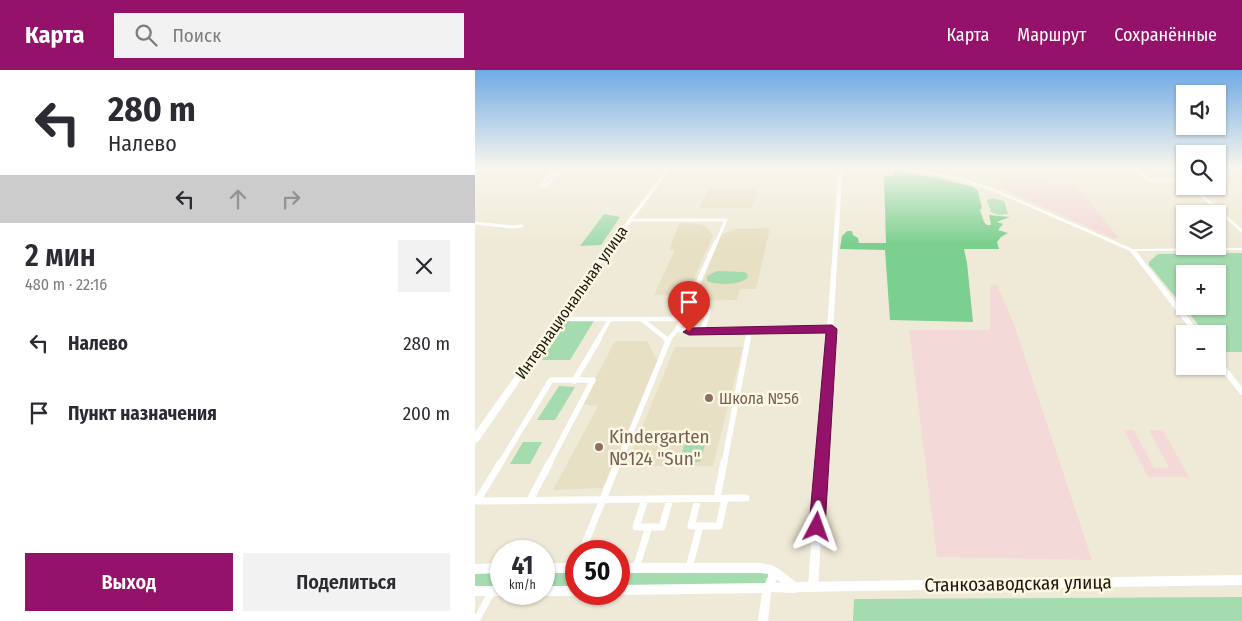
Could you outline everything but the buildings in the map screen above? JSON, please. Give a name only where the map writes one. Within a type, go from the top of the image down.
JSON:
[{"type":"main road","name":"Интернациональная улица","points":[[475,439],[650,193]]},
{"type":"main road","points":[[813,587],[832,329],[839,193]]},
{"type":"street","points":[[1000,193],[1132,250],[1242,249]]},
{"type":"street","points":[[1201,195],[1242,230]]},
{"type":"street","points":[[586,540],[668,340],[677,330],[682,320],[726,220],[629,220]]},
{"type":"street","points":[[475,223],[513,227],[523,226]]},
{"type":"street","points":[[1132,250],[1192,325]]},
{"type":"street","points":[[685,310],[703,308],[709,310],[702,331]]},
{"type":"street","points":[[570,319],[682,320]]},
{"type":"street","points":[[574,381],[610,319]]},
{"type":"street","points":[[641,319],[668,340]]},
{"type":"street","points":[[677,330],[832,329]]},
{"type":"street","points":[[698,498],[691,526],[719,526],[721,498],[750,330]]},
{"type":"street","points":[[1226,372],[1242,392]]},
{"type":"street","points":[[530,500],[593,380],[551,380],[477,500],[530,500],[602,498],[746,498]]},
{"type":"street","points":[[645,499],[636,527],[663,527],[670,499]]},
{"type":"street","points":[[689,568],[699,526]]},
{"type":"street","points":[[636,568],[649,527]]},
{"type":"street","points":[[475,568],[490,568]]},
{"type":"street","points":[[630,568],[761,568],[771,570],[783,577],[795,588]]},
{"type":"street","points":[[763,621],[767,588],[773,577],[771,570]]},
{"type":"street","name":"Станкозаводская улица","points":[[630,590],[1242,580]]},
{"type":"street","points":[[475,591],[490,591]]},
{"type":"street","points":[[476,621],[490,600]]},
{"type":"shaded area","points":[[707,193],[757,193],[751,208],[699,208]]},
{"type":"shaded area","points":[[1012,193],[1082,193],[1118,237],[1115,239]]},
{"type":"shaded area","points":[[680,222],[704,225],[713,235],[687,296],[654,295],[675,250],[669,250]]},
{"type":"shaded area","points":[[770,228],[756,289],[740,289],[737,300],[695,301],[721,235],[734,229]]},
{"type":"shaded area","points":[[990,285],[997,285],[1015,327],[1092,560],[937,557],[909,330],[990,330]]},
{"type":"shaded area","name":"Kindergarten №124 \"Sun\"","points":[[615,341],[647,341],[658,362],[603,488],[553,490],[598,406],[582,404]]},
{"type":"shaded area","points":[[675,347],[743,347],[713,466],[626,466]]},
{"type":"shaded area","points":[[1124,430],[1134,430],[1154,468],[1169,468],[1149,430],[1163,430],[1189,477],[1148,477]]},
{"type":"green space","points":[[884,193],[978,193],[982,208],[980,210],[987,225],[991,225],[989,215],[1010,217],[997,222],[1003,224],[998,230],[1008,233],[997,242],[999,249],[964,249],[973,322],[890,320],[885,250],[840,249],[842,236],[847,231],[852,231],[853,235],[858,238],[859,243],[886,243]]},
{"type":"green space","points":[[992,198],[1004,201],[1008,214],[999,215],[991,212],[987,200]]},
{"type":"green space","points":[[604,214],[620,217],[601,245],[580,246]]},
{"type":"green space","points":[[1226,253],[1242,253],[1242,352],[1226,352],[1226,325],[1199,325],[1190,315],[1226,315],[1226,265],[1176,265],[1176,298],[1149,265],[1149,262],[1158,254],[1226,255]]},
{"type":"green space","points":[[717,271],[743,272],[747,273],[748,277],[740,282],[729,284],[707,281],[707,276]]},
{"type":"green space","points":[[567,321],[594,321],[570,360],[542,360]]},
{"type":"green space","points":[[559,386],[575,387],[555,420],[537,420]]},
{"type":"green space","points":[[689,431],[709,431],[700,462],[679,462]]},
{"type":"green space","points":[[523,442],[542,442],[530,464],[510,464]]},
{"type":"green space","points":[[769,572],[768,584],[630,586],[630,573]]},
{"type":"green space","points":[[475,573],[490,573],[490,588],[475,588]]},
{"type":"green space","points":[[555,573],[565,573],[565,587],[555,587]]},
{"type":"green space","points":[[1242,597],[1242,621],[853,621],[854,599]]},
{"type":"place","name":"Школа №56","points":[[709,398]]},
{"type":"place","name":"Kindergarten №124 \"Sun\"","points":[[599,447]]},
{"type":"route","points":[[689,332],[832,329],[817,527]]}]
